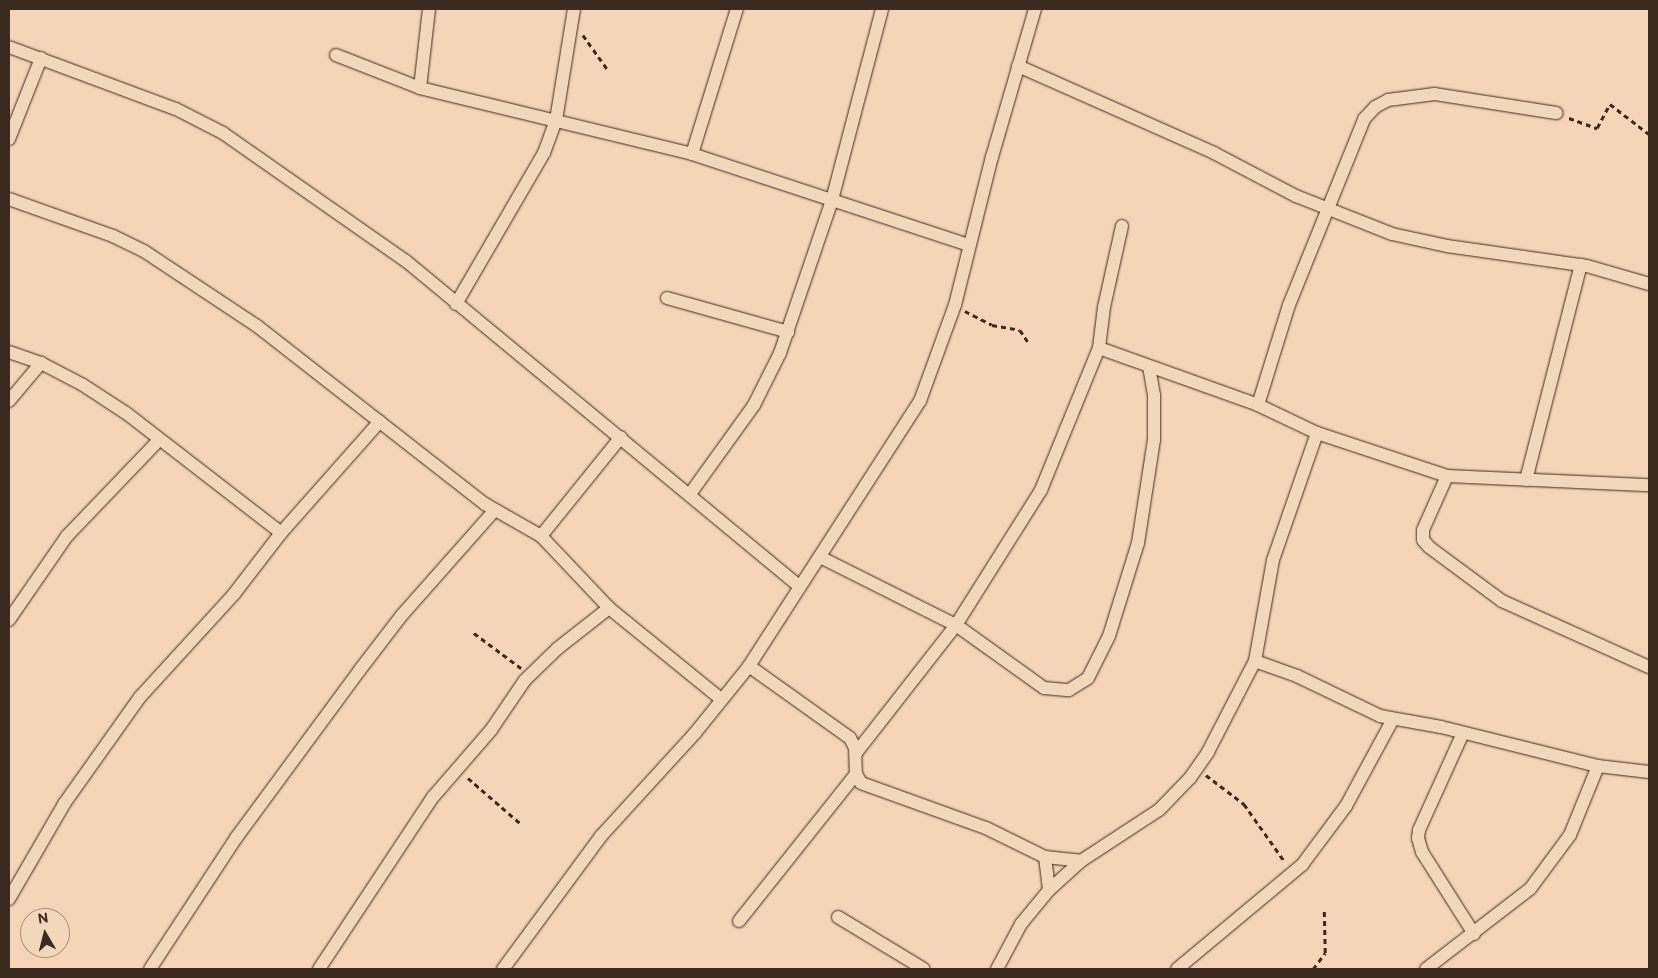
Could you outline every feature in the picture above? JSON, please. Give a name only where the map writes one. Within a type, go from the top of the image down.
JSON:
[{"type":"street","points":[[420,88],[429,9]]},
{"type":"street","points":[[692,154],[737,9]]},
{"type":"street","points":[[690,494],[754,405],[788,332],[832,200],[882,9]]},
{"type":"street","points":[[503,969],[577,865],[695,733],[749,666],[920,401],[955,305],[969,245],[1018,66],[1036,9]]},
{"type":"street","points":[[456,304],[532,179],[556,120],[573,14]]},
{"type":"street","points":[[9,47],[176,108],[223,133],[406,261],[456,304],[690,494],[800,587]]},
{"type":"street","points":[[336,55],[420,88],[692,154],[969,245]]},
{"type":"street","points":[[9,139],[41,58]]},
{"type":"street","points":[[1018,66],[1214,153],[1281,189],[1330,210],[1413,240],[1581,265],[1649,284]]},
{"type":"street","points":[[1258,405],[1289,305],[1330,210],[1364,119],[1375,107],[1388,100],[1435,94],[1557,113]]},
{"type":"street","points":[[9,199],[113,236],[144,252],[257,326],[495,510],[542,536],[609,608],[721,699]]},
{"type":"street","points":[[856,753],[956,625],[1041,490],[1099,348],[1104,307],[1122,226]]},
{"type":"street","points":[[1526,480],[1581,265]]},
{"type":"street","points":[[667,298],[788,332]]},
{"type":"street","points":[[1099,348],[1258,405],[1317,433],[1447,476],[1649,485]]},
{"type":"street","points":[[9,352],[41,363],[126,412],[159,440],[281,534]]},
{"type":"street","points":[[9,401],[41,363]]},
{"type":"street","points":[[820,557],[956,625],[1044,688],[1069,690],[1088,678],[1109,636],[1138,543],[1154,440],[1154,395],[1149,366]]},
{"type":"street","points":[[9,900],[64,804],[140,697],[234,594],[281,534],[380,421]]},
{"type":"street","points":[[997,969],[1021,924],[1049,890],[1081,862],[1159,810],[1197,768],[1208,752],[1255,660],[1273,560],[1317,433]]},
{"type":"street","points":[[542,536],[621,437]]},
{"type":"street","points":[[9,620],[67,536],[159,440]]},
{"type":"street","points":[[1447,476],[1423,530],[1424,540],[1429,547],[1502,601],[1648,663]]},
{"type":"street","points":[[150,969],[236,838],[359,671],[402,615],[495,510]]},
{"type":"street","points":[[319,969],[433,797],[491,730],[530,675],[609,608]]},
{"type":"street","points":[[1255,660],[1297,676],[1371,712],[1393,719],[1463,733],[1598,766],[1649,772]]},
{"type":"street","points":[[749,666],[850,738],[856,753],[856,774],[861,783],[986,828],[1044,857],[1081,862]]},
{"type":"street","points":[[1177,969],[1293,873],[1324,840],[1346,806],[1393,719]]},
{"type":"street","points":[[1463,733],[1419,830],[1418,838],[1422,852],[1474,934]]},
{"type":"street","points":[[1431,968],[1530,889],[1570,835],[1598,766]]},
{"type":"street","points":[[739,922],[856,774]]},
{"type":"street","points":[[1044,857],[1049,890]]},
{"type":"street","points":[[838,917],[924,969]]},
{"type":"path","points":[[573,14],[608,70]]},
{"type":"path","points":[[1557,113],[1597,128],[1610,104],[1649,134]]},
{"type":"path","points":[[955,305],[992,325],[1020,330],[1028,342]]},
{"type":"path","points":[[474,634],[530,675]]},
{"type":"path","points":[[457,768],[520,823]]},
{"type":"path","points":[[1197,768],[1244,804],[1293,873]]},
{"type":"path","points":[[1313,969],[1325,953],[1324,909]]}]
